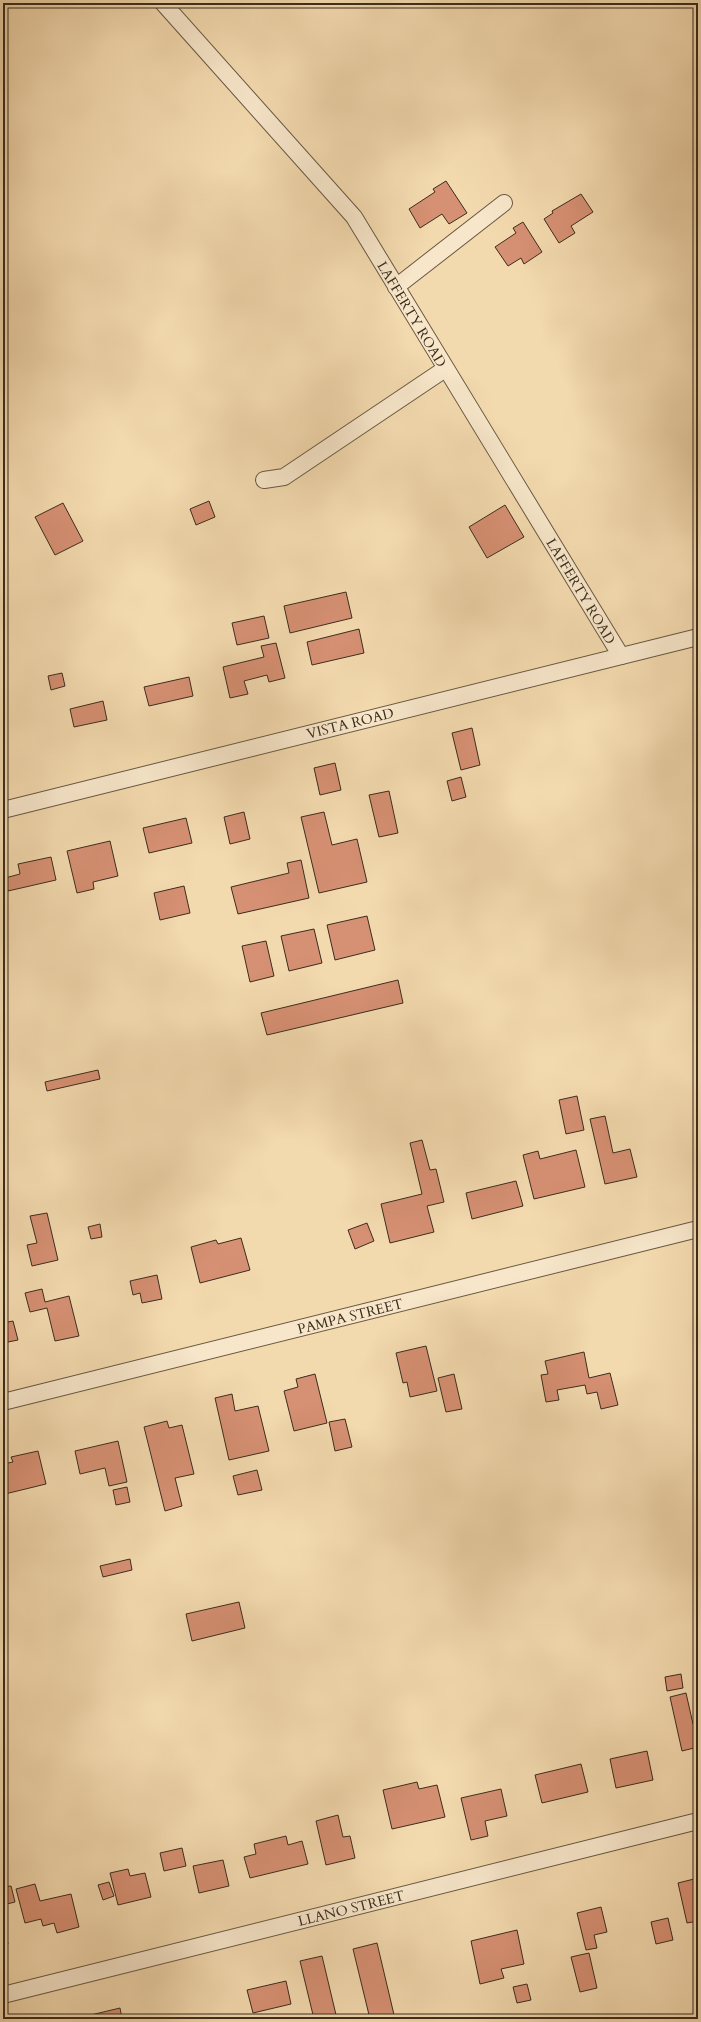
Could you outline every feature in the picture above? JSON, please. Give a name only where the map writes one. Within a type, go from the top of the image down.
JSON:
[{"type":"street","name":"LAFFERTY ROAD","points":[[163,3],[354,217],[445,369],[621,656]]},
{"type":"street","points":[[396,287],[504,203]]},
{"type":"street","points":[[264,480],[284,477],[445,369]]},
{"type":"street","name":"VISTA ROAD","points":[[3,810],[698,637]]},
{"type":"street","name":"PAMPA STREET","points":[[3,1402],[698,1229]]},
{"type":"street","name":"LLANO STREET","points":[[3,1995],[698,1821]]},
{"type":"building","points":[[446,181],[467,213],[449,224],[442,214],[420,228],[409,209],[435,192],[433,189]]},
{"type":"building","points":[[581,194],[593,212],[571,226],[575,233],[559,243],[544,219],[553,213],[552,211]]},
{"type":"building","points":[[523,222],[542,252],[524,264],[521,258],[508,266],[495,247],[516,233],[513,228]]},
{"type":"building","points":[[209,501],[215,517],[196,525],[190,509]]},
{"type":"building","points":[[63,503],[83,541],[55,555],[35,517]]},
{"type":"building","points":[[505,505],[524,537],[487,558],[469,527]]},
{"type":"building","points":[[346,592],[352,618],[290,633],[284,606]]},
{"type":"building","points":[[264,616],[269,638],[237,645],[232,623]]},
{"type":"building","points":[[359,629],[364,653],[312,665],[307,642]]},
{"type":"building","points":[[276,643],[285,678],[269,682],[267,675],[244,681],[248,694],[230,698],[223,667],[264,657],[261,646]]},
{"type":"building","points":[[62,673],[65,686],[51,690],[48,676]]},
{"type":"building","points":[[189,677],[193,696],[149,706],[144,687]]},
{"type":"building","points":[[103,701],[107,720],[74,727],[70,709]]},
{"type":"building","points":[[472,728],[480,765],[461,770],[452,733]]},
{"type":"building","points":[[335,763],[341,790],[320,795],[314,768]]},
{"type":"building","points":[[461,777],[466,797],[452,801],[447,781]]},
{"type":"building","points":[[389,791],[398,833],[379,837],[369,795]]},
{"type":"building","points":[[244,812],[250,839],[230,844],[224,817]]},
{"type":"building","points":[[324,812],[332,845],[357,839],[367,882],[319,893],[301,817]]},
{"type":"building","points":[[186,818],[192,843],[149,853],[143,828]]},
{"type":"building","points":[[110,841],[118,876],[93,882],[94,889],[77,893],[67,851]]},
{"type":"building","points":[[51,857],[56,880],[8,891],[5,878],[20,874],[18,864]]},
{"type":"building","points":[[301,860],[309,898],[238,914],[231,887],[289,873],[287,863]]},
{"type":"building","points":[[184,886],[190,913],[160,920],[154,893]]},
{"type":"building","points":[[367,916],[375,950],[335,960],[327,925]]},
{"type":"building","points":[[314,929],[322,963],[289,971],[281,936]]},
{"type":"building","points":[[266,941],[274,976],[250,982],[242,946]]},
{"type":"building","points":[[398,980],[403,1003],[267,1035],[261,1013]]},
{"type":"building","points":[[98,1070],[100,1079],[47,1091],[45,1082]]},
{"type":"building","points":[[577,1096],[584,1130],[566,1134],[559,1100]]},
{"type":"building","points":[[605,1116],[613,1153],[630,1149],[637,1177],[605,1184],[590,1119]]},
{"type":"building","points":[[422,1140],[430,1170],[436,1169],[444,1202],[427,1206],[434,1232],[390,1243],[381,1204],[422,1194],[410,1143]]},
{"type":"building","points":[[576,1150],[585,1187],[534,1199],[523,1155],[538,1151],[540,1159]]},
{"type":"building","points":[[516,1181],[523,1206],[472,1219],[466,1193]]},
{"type":"building","points":[[47,1213],[58,1260],[32,1266],[27,1245],[37,1243],[30,1216]]},
{"type":"building","points":[[367,1223],[374,1241],[355,1249],[348,1230]]},
{"type":"building","points":[[100,1224],[102,1237],[91,1239],[88,1227]]},
{"type":"building","points":[[241,1238],[250,1270],[200,1283],[191,1247],[216,1240],[218,1244]]},
{"type":"building","points":[[157,1275],[162,1299],[142,1303],[140,1293],[133,1295],[130,1281]]},
{"type":"building","points":[[42,1289],[45,1302],[69,1296],[79,1336],[55,1341],[47,1308],[30,1312],[25,1293]]},
{"type":"building","points":[[13,1321],[18,1340],[3,1343],[3,1323]]},
{"type":"building","points":[[426,1346],[437,1391],[410,1397],[407,1382],[403,1383],[396,1353]]},
{"type":"building","points":[[584,1352],[589,1378],[610,1373],[618,1405],[601,1409],[597,1392],[587,1394],[585,1385],[557,1390],[559,1400],[546,1402],[541,1375],[548,1374],[545,1361]]},
{"type":"building","points":[[315,1374],[327,1423],[294,1431],[284,1391],[298,1387],[296,1379]]},
{"type":"building","points":[[454,1374],[462,1409],[446,1412],[438,1378]]},
{"type":"building","points":[[232,1394],[235,1411],[258,1406],[269,1451],[229,1460],[215,1398]]},
{"type":"building","points":[[345,1419],[352,1447],[335,1451],[329,1422]]},
{"type":"building","points":[[167,1421],[169,1428],[182,1425],[194,1474],[175,1478],[182,1506],[165,1511],[144,1427]]},
{"type":"building","points":[[118,1441],[127,1482],[109,1486],[105,1468],[80,1474],[75,1451]]},
{"type":"building","points":[[38,1451],[46,1484],[5,1494],[3,1484],[3,1464],[13,1462],[11,1457]]},
{"type":"building","points":[[257,1470],[262,1490],[238,1495],[233,1476]]},
{"type":"building","points":[[127,1487],[130,1502],[116,1505],[113,1490]]},
{"type":"building","points":[[130,1559],[132,1570],[103,1577],[100,1566]]},
{"type":"building","points":[[239,1602],[245,1628],[192,1641],[186,1614]]},
{"type":"building","points":[[681,1674],[683,1688],[667,1691],[665,1677]]},
{"type":"building","points":[[686,1693],[693,1724],[698,1723],[698,1747],[682,1751],[670,1697]]},
{"type":"building","points":[[647,1751],[653,1780],[616,1788],[610,1759]]},
{"type":"building","points":[[581,1764],[588,1792],[542,1803],[535,1775]]},
{"type":"building","points":[[417,1782],[419,1789],[437,1785],[445,1817],[392,1829],[383,1790]]},
{"type":"building","points":[[501,1789],[507,1816],[485,1821],[488,1836],[471,1840],[461,1798]]},
{"type":"building","points":[[338,1815],[343,1837],[350,1836],[355,1858],[326,1865],[316,1821]]},
{"type":"building","points":[[286,1836],[288,1845],[302,1841],[308,1864],[250,1878],[244,1857],[256,1854],[254,1844]]},
{"type":"building","points":[[182,1848],[186,1866],[164,1871],[160,1853]]},
{"type":"building","points":[[223,1860],[229,1886],[199,1893],[193,1866]]},
{"type":"building","points":[[128,1869],[130,1876],[145,1873],[151,1897],[118,1905],[110,1873]]},
{"type":"building","points":[[698,1878],[698,1921],[687,1923],[678,1883]]},
{"type":"building","points":[[109,1882],[114,1896],[103,1900],[98,1885]]},
{"type":"building","points":[[35,1884],[40,1901],[71,1894],[79,1927],[57,1933],[54,1923],[43,1926],[41,1919],[25,1923],[16,1889]]},
{"type":"building","points":[[11,1886],[15,1902],[3,1905],[3,1887]]},
{"type":"building","points":[[601,1907],[607,1932],[594,1935],[597,1948],[586,1950],[577,1913]]},
{"type":"building","points":[[668,1918],[673,1940],[656,1944],[651,1922]]},
{"type":"building","points":[[3,1922],[8,1944],[3,1945]]},
{"type":"building","points":[[517,1930],[524,1964],[501,1969],[504,1978],[480,1984],[471,1941]]},
{"type":"building","points":[[377,1943],[395,2019],[370,2019],[353,1949]]},
{"type":"building","points":[[589,1953],[597,1988],[580,1992],[571,1957]]},
{"type":"building","points":[[322,1956],[337,2019],[314,2019],[300,1961]]},
{"type":"building","points":[[286,1981],[291,2004],[253,2013],[247,1990]]},
{"type":"building","points":[[527,1984],[531,2000],[517,2003],[513,1987]]},
{"type":"building","points":[[120,2008],[122,2019],[74,2019]]}]
